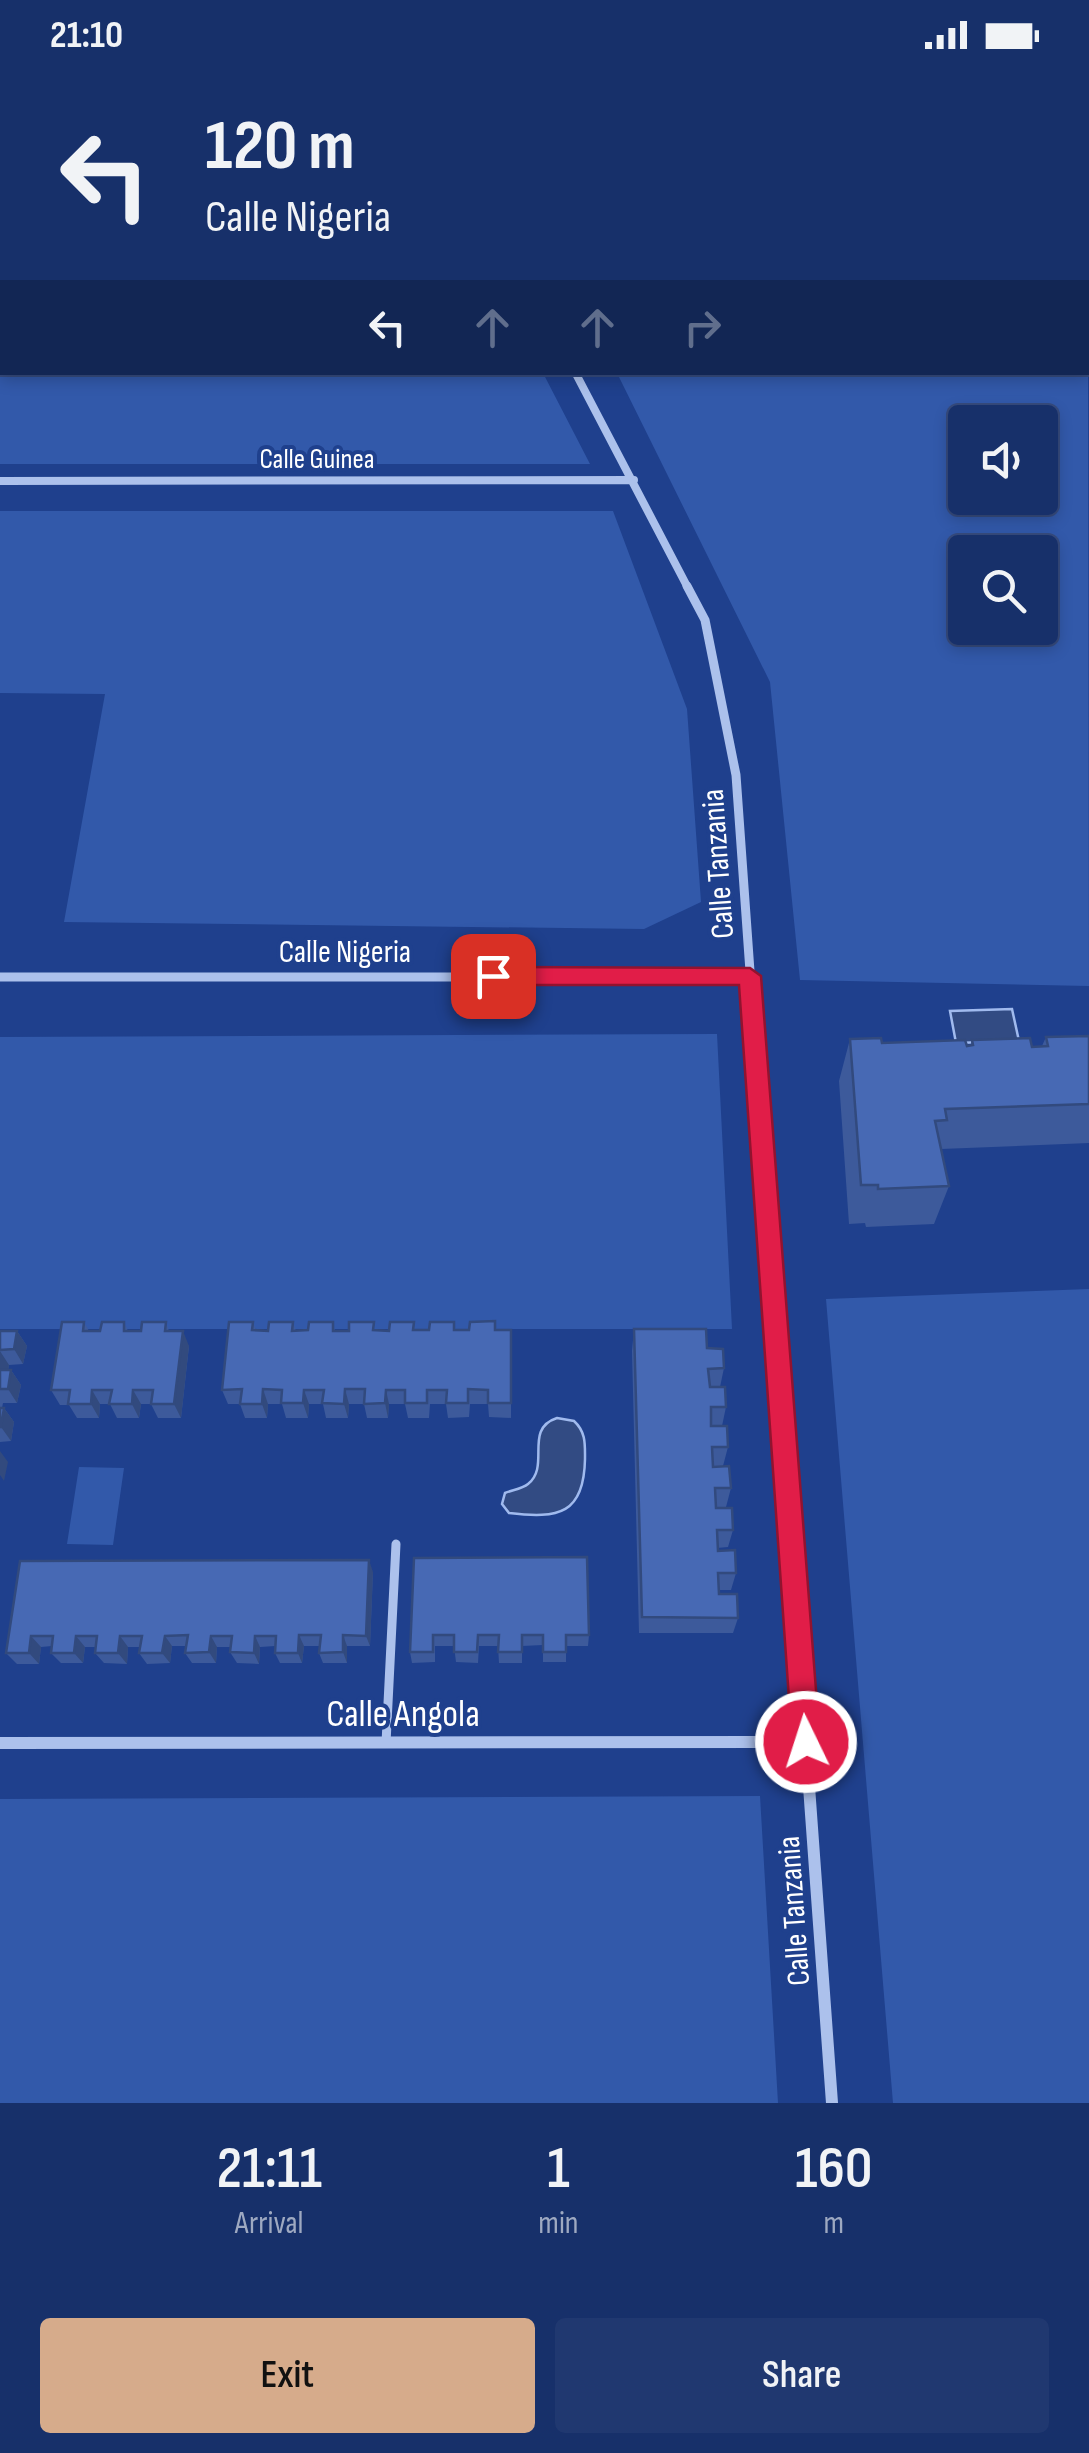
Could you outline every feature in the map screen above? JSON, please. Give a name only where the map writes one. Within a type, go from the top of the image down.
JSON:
[{"type":"street","name":"Calle Tanzania","points":[[577,375],[705,620],[736,775],[832,2103]]},
{"type":"street","name":"Calle Guinea","points":[[0,481],[634,480]]},
{"type":"street","name":"Calle Nigeria","points":[[0,977],[750,976]]},
{"type":"street","name":"Calle Angola","points":[[0,1744],[806,1742]]},
{"type":"lane","points":[[386,1743],[396,1544]]},
{"type":"shaded area","points":[[0,375],[544,375],[590,464],[0,464]]},
{"type":"shaded area","points":[[618,375],[1088,375],[1089,986],[800,980],[770,682]]},
{"type":"shaded area","points":[[0,511],[613,511],[687,709],[701,902],[644,929],[64,922],[105,694],[0,693]]},
{"type":"shaded area","points":[[1012,1009],[1019,1041],[956,1043],[950,1011]]},
{"type":"shaded area","points":[[717,1034],[732,1329],[0,1329],[0,1037]]},
{"type":"shaded area","points":[[1089,1289],[1089,2103],[893,2103],[826,1299]]},
{"type":"shaded area","points":[[557,1418],[574,1421],[583,1434],[585,1459],[580,1491],[574,1502],[555,1513],[509,1513],[502,1504],[505,1493],[526,1486],[534,1476],[541,1430]]},
{"type":"shaded area","points":[[79,1467],[124,1468],[113,1545],[67,1544]]},
{"type":"shaded area","points":[[760,1796],[778,2103],[0,2103],[0,1799]]},
{"type":"building","points":[[1089,1036],[1089,1104],[945,1109],[947,1120],[935,1121],[949,1186],[878,1189],[878,1185],[861,1185],[850,1039],[881,1038],[882,1043],[965,1040],[967,1046],[973,1045],[972,1040],[1030,1038],[1032,1047],[1048,1046],[1046,1037]]},
{"type":"building","points":[[495,1321],[495,1330],[511,1330],[511,1403],[488,1403],[488,1390],[468,1389],[468,1403],[446,1403],[447,1390],[427,1390],[427,1403],[405,1403],[405,1390],[386,1390],[385,1403],[364,1404],[365,1389],[345,1389],[344,1404],[322,1403],[324,1390],[304,1390],[303,1403],[281,1403],[282,1390],[263,1389],[262,1404],[240,1404],[242,1389],[222,1390],[229,1322],[253,1322],[252,1330],[268,1331],[269,1322],[293,1322],[292,1331],[308,1330],[309,1322],[333,1322],[333,1331],[349,1331],[349,1322],[374,1322],[373,1330],[389,1331],[390,1322],[414,1322],[413,1330],[429,1330],[430,1322],[454,1322],[454,1330],[469,1330],[470,1322]]},
{"type":"building","points":[[62,1322],[84,1322],[83,1331],[100,1331],[102,1322],[124,1322],[124,1331],[141,1331],[142,1322],[166,1322],[165,1331],[183,1331],[174,1404],[151,1404],[153,1390],[133,1390],[132,1404],[109,1404],[112,1390],[92,1390],[91,1404],[68,1404],[70,1390],[51,1390]]},
{"type":"building","points":[[634,1329],[706,1329],[707,1348],[723,1349],[724,1368],[708,1369],[710,1387],[725,1387],[726,1407],[711,1407],[711,1426],[727,1426],[728,1447],[712,1447],[713,1467],[729,1466],[731,1488],[715,1488],[716,1508],[732,1508],[733,1530],[717,1530],[718,1551],[735,1550],[736,1573],[718,1573],[719,1594],[737,1594],[738,1618],[642,1617]]},
{"type":"building","points":[[0,1331],[17,1331],[14,1349],[0,1350]]},
{"type":"building","points":[[0,1370],[11,1370],[8,1389],[0,1389]]},
{"type":"building","points":[[587,1557],[589,1635],[566,1635],[566,1652],[543,1652],[543,1635],[522,1635],[522,1652],[498,1652],[499,1635],[478,1635],[477,1652],[454,1652],[454,1635],[433,1635],[433,1652],[410,1652],[414,1558]]},
{"type":"building","points":[[369,1560],[366,1636],[343,1635],[343,1652],[319,1653],[321,1635],[299,1635],[298,1653],[275,1653],[276,1636],[255,1636],[254,1653],[230,1652],[232,1636],[211,1636],[209,1652],[185,1653],[188,1635],[165,1636],[162,1653],[139,1653],[142,1636],[120,1636],[118,1653],[95,1653],[97,1636],[76,1636],[74,1653],[51,1653],[53,1636],[31,1636],[29,1653],[6,1653],[20,1561]]},
{"type":"route","points":[[493,976],[750,976],[806,1742]]}]
